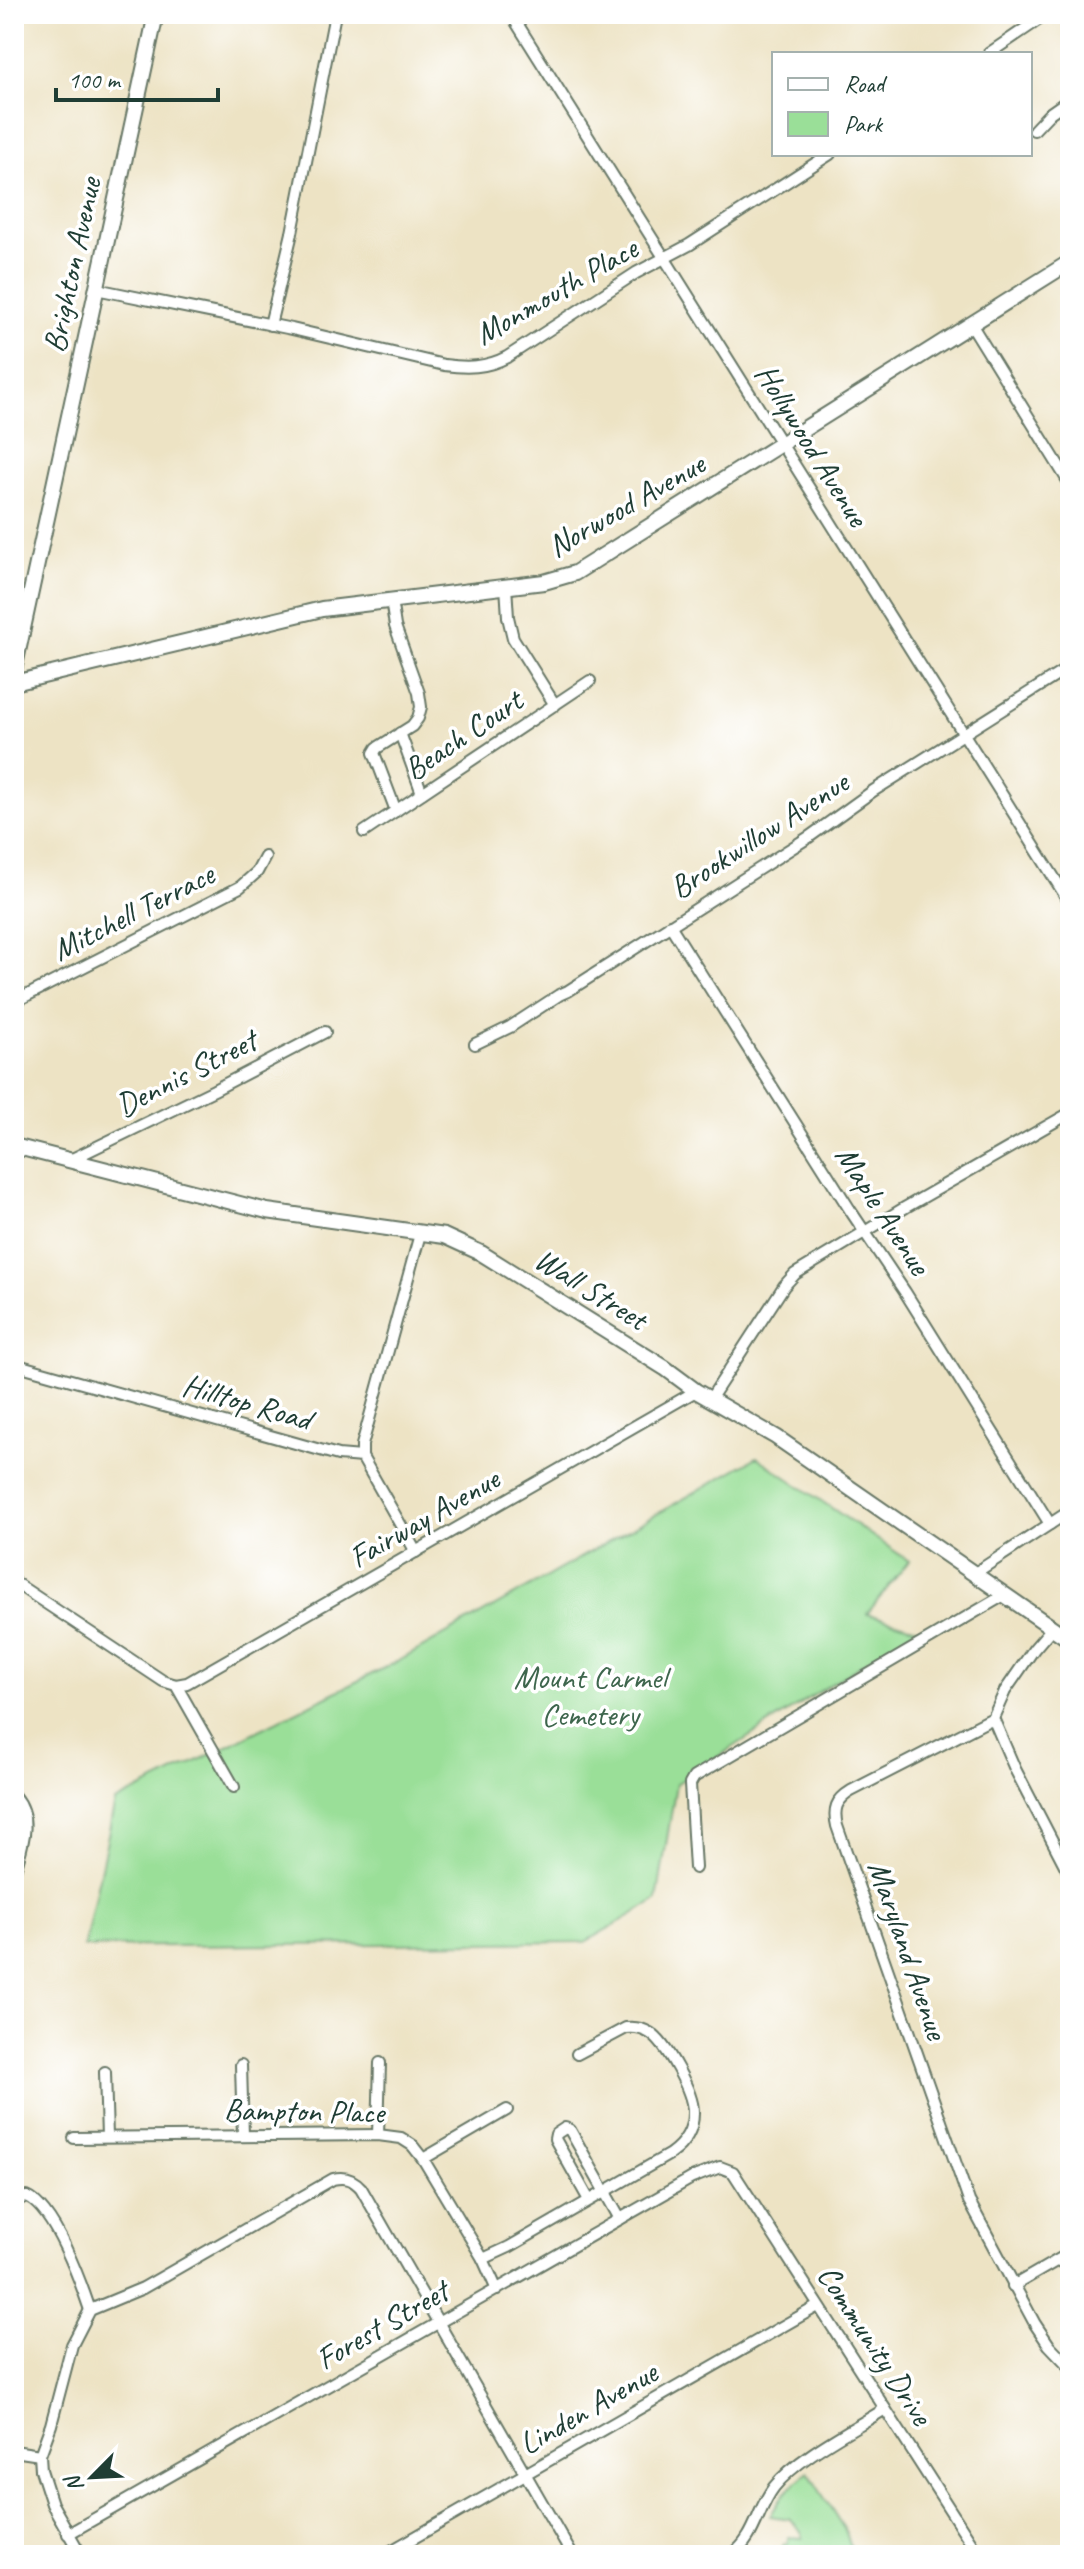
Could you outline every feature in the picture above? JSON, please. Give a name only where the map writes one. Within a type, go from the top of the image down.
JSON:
[{"type":"street","name":"Brighton Avenue","points":[[14,670],[156,14]]},
{"type":"street","points":[[270,325],[292,233],[335,14]]},
{"type":"street","name":"Hollywood Avenue","points":[[511,14],[1070,903]]},
{"type":"street","points":[[991,52],[1047,14]]},
{"type":"street","points":[[1034,130],[1050,113],[1070,99]]},
{"type":"street","name":"Monmouth Place","points":[[96,289],[444,365],[463,368],[490,365],[636,273],[689,245],[827,156]]},
{"type":"street","name":"Norwood Avenue","points":[[14,683],[272,619],[391,600],[544,582],[575,573],[1070,262]]},
{"type":"street","points":[[971,324],[1070,484]]},
{"type":"street","points":[[506,586],[513,638],[555,705]]},
{"type":"street","points":[[391,600],[395,626],[421,700],[418,718],[374,753],[396,811]]},
{"type":"street","name":"Brookwillow Avenue","points":[[475,1044],[510,1027],[1070,667]]},
{"type":"street","name":"Beach Court","points":[[364,832],[590,681]]},
{"type":"street","points":[[400,733],[422,793]]},
{"type":"street","name":"Mitchell Terrace","points":[[14,1002],[240,887],[257,872],[265,857]]},
{"type":"street","name":"Maple Avenue","points":[[670,925],[1050,1524]]},
{"type":"street","name":"Dennis Street","points":[[70,1160],[325,1032]]},
{"type":"street","points":[[711,1398],[787,1281],[803,1268],[1070,1113]]},
{"type":"street","name":"Wall Street","points":[[14,1146],[267,1211],[452,1238],[665,1368],[696,1391],[776,1437],[1070,1640]]},
{"type":"street","points":[[416,1552],[362,1457],[362,1445],[420,1234]]},
{"type":"street","name":"Hilltop Road","points":[[14,1364],[338,1455],[362,1457]]},
{"type":"street","name":"Fairway Avenue","points":[[176,1685],[187,1683],[696,1391]]},
{"type":"street","points":[[975,1573],[1070,1511]]},
{"type":"street","points":[[14,1582],[163,1681],[176,1685],[234,1787]]},
{"type":"street","points":[[695,1868],[690,1797],[690,1784],[694,1777],[1006,1594]]},
{"type":"street","points":[[1052,1628],[1005,1691],[993,1718],[1015,1769],[1070,1875]]},
{"type":"street","name":"Maryland Avenue","points":[[993,1718],[851,1791],[839,1800],[835,1810],[837,1826],[969,2201],[1042,2335],[1070,2367]]},
{"type":"street","points":[[14,1796],[26,1820],[14,1874]]},
{"type":"street","points":[[483,2259],[679,2148],[690,2130],[693,2102],[664,2048],[651,2033],[635,2027],[619,2030],[577,2054]]},
{"type":"street","points":[[378,2135],[380,2063]]},
{"type":"street","points":[[241,2065],[243,2136]]},
{"type":"street","points":[[105,2072],[107,2137]]},
{"type":"street","points":[[423,2159],[507,2110]]},
{"type":"street","points":[[589,2200],[555,2139],[556,2134],[565,2128],[570,2130],[620,2219]]},
{"type":"street","name":"Bampton Place","points":[[74,2138],[378,2135],[401,2138],[412,2145],[423,2159],[483,2259],[497,2290]]},
{"type":"street","name":"Forest Street","points":[[68,2534],[692,2178],[716,2168],[725,2168]]},
{"type":"street","name":"Community Drive","points":[[725,2168],[733,2172],[979,2555]]},
{"type":"street","name":"Bampton Place","points":[[90,2310],[143,2288],[333,2179],[345,2178],[361,2188],[438,2323]]},
{"type":"street","points":[[14,2199],[27,2197],[42,2208],[77,2269],[90,2310],[72,2345],[40,2455],[48,2495],[81,2555]]},
{"type":"street","points":[[1013,2286],[1070,2253]]},
{"type":"street","name":"Linden Avenue","points":[[384,2555],[818,2306]]},
{"type":"street","points":[[438,2323],[572,2555]]},
{"type":"street","points":[[732,2555],[748,2540],[769,2496],[783,2478],[885,2409]]},
{"type":"street","points":[[14,2451],[40,2455]]},
{"type":"green space","name":"Mount Carmel Cemetery","points":[[757,1457],[909,1561],[867,1614],[918,1628],[676,1784],[657,1900],[585,1942],[84,1947],[115,1802],[404,1658]]},
{"type":"green space","points":[[808,2472],[846,2532],[853,2555],[779,2554],[784,2544],[788,2544],[788,2537],[803,2538],[803,2535],[791,2519],[770,2516],[784,2494]]}]
